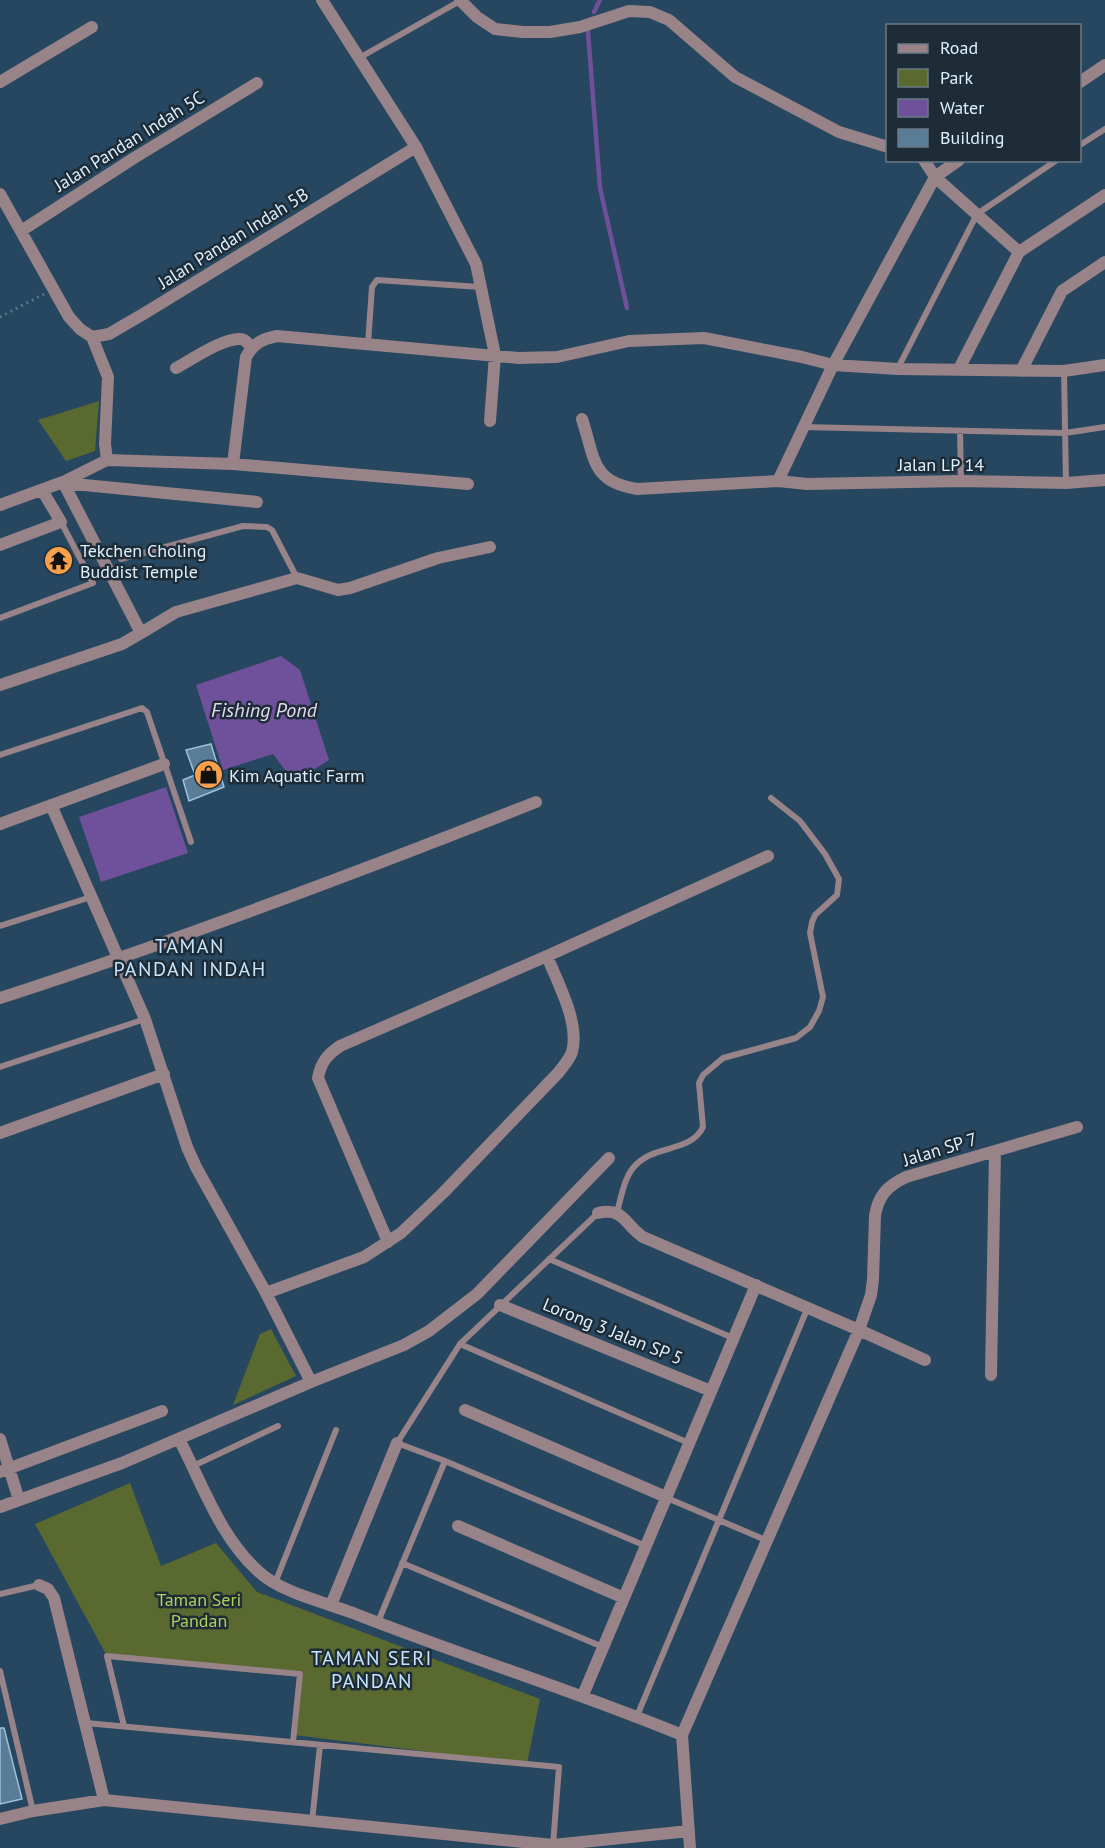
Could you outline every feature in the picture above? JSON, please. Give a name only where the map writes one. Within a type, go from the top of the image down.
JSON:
[{"type":"street","points":[[322,0],[416,147],[476,264],[495,355],[490,421]]},
{"type":"street","points":[[461,0],[477,17],[495,29],[523,32],[550,32],[580,27],[629,11],[650,12],[669,20],[735,78],[839,132],[886,146]]},
{"type":"street","points":[[0,82],[92,27]]},
{"type":"street","points":[[1081,81],[1105,65]]},
{"type":"street","name":"Jalan Pandan Indah 5C","points":[[21,231],[257,82]]},
{"type":"street","name":"Jalan Pandan Indah 5B","points":[[92,337],[109,334],[145,313],[416,147]]},
{"type":"street","points":[[925,162],[935,177],[1019,252]]},
{"type":"street","points":[[778,481],[833,365],[935,177],[956,162]]},
{"type":"street","points":[[0,194],[69,317],[80,329],[92,337],[108,378],[105,444],[107,460]]},
{"type":"street","points":[[959,369],[1019,252],[1105,195]]},
{"type":"street","points":[[1021,371],[1062,291],[1105,262]]},
{"type":"street","points":[[233,464],[246,357],[251,347],[262,339],[277,336],[519,358],[557,357],[629,341],[705,338],[833,365],[898,369],[1021,371],[1064,371],[1105,365]]},
{"type":"street","points":[[176,368],[224,343],[239,339],[247,341],[251,347]]},
{"type":"street","name":"Jalan LP 14","points":[[582,419],[600,472],[607,480],[620,486],[637,489],[778,481],[807,484],[961,481],[1066,483],[1105,480]]},
{"type":"street","points":[[0,506],[63,482],[107,460],[233,464],[468,484]]},
{"type":"street","points":[[63,482],[257,502]]},
{"type":"street","points":[[63,482],[141,633]]},
{"type":"street","points":[[0,545],[61,522],[42,490]]},
{"type":"street","points":[[0,685],[122,644],[176,612],[297,578],[338,590],[350,588],[438,558],[490,547]]},
{"type":"street","points":[[0,824],[164,764]]},
{"type":"street","points":[[0,998],[120,959],[374,866],[536,802]]},
{"type":"street","points":[[51,806],[145,1019],[187,1147],[196,1167],[207,1191],[266,1293],[311,1382]]},
{"type":"street","points":[[388,1242],[318,1078],[320,1065],[328,1054],[339,1046],[548,956],[768,856]]},
{"type":"street","points":[[266,1293],[364,1257],[401,1233],[560,1072],[571,1054],[574,1037],[572,1021],[548,956]]},
{"type":"street","points":[[0,1133],[164,1074]]},
{"type":"street","name":"Jalan SP 7","points":[[682,1735],[860,1330],[871,1295],[875,1216],[877,1204],[883,1192],[893,1183],[906,1178],[1077,1127]]},
{"type":"street","points":[[991,1375],[995,1152]]},
{"type":"street","points":[[0,1507],[122,1463],[404,1345],[429,1331],[477,1294],[609,1158]]},
{"type":"street","points":[[598,1213],[608,1210],[617,1212],[643,1237],[925,1359]]},
{"type":"street","points":[[583,1695],[756,1285]]},
{"type":"street","name":"Lorong 3 Jalan SP 5","points":[[501,1305],[711,1391]]},
{"type":"street","points":[[465,1410],[666,1497]]},
{"type":"street","points":[[4,1470],[162,1411]]},
{"type":"street","points":[[179,1439],[221,1523],[239,1550],[259,1572],[274,1584],[583,1695],[682,1735],[690,1848]]},
{"type":"street","points":[[0,1440],[4,1470],[19,1500]]},
{"type":"street","points":[[331,1605],[397,1443]]},
{"type":"street","points":[[458,1526],[624,1598]]},
{"type":"street","points":[[39,1585],[48,1589],[54,1598],[104,1800]]},
{"type":"street","points":[[0,1819],[104,1800],[554,1845],[689,1831]]},
{"type":"lane","points":[[359,58],[461,0]]},
{"type":"lane","points":[[1081,145],[1105,129]]},
{"type":"lane","points":[[898,369],[977,214],[1054,162]]},
{"type":"lane","points":[[368,344],[372,287],[377,280],[481,287]]},
{"type":"lane","points":[[1064,371],[1066,483]]},
{"type":"lane","points":[[803,427],[1065,432],[1105,427]]},
{"type":"lane","points":[[960,431],[961,481]]},
{"type":"lane","points":[[0,618],[93,583],[61,522]]},
{"type":"lane","points":[[121,559],[243,526],[267,527],[272,530],[297,578]]},
{"type":"lane","points":[[0,755],[142,708],[147,712],[191,842]]},
{"type":"lane","points":[[617,1212],[633,1167],[650,1153],[687,1143],[700,1132],[703,1127],[699,1083],[713,1065],[723,1058],[796,1038],[810,1027],[819,1011],[823,997],[810,933],[815,915],[837,896],[839,879],[825,854],[800,821],[771,798]]},
{"type":"lane","points":[[0,926],[92,897]]},
{"type":"lane","points":[[0,1067],[145,1019]]},
{"type":"lane","points":[[598,1213],[460,1344],[397,1443],[647,1546]]},
{"type":"lane","points":[[549,1259],[733,1338]]},
{"type":"lane","points":[[637,1716],[721,1520],[808,1307]]},
{"type":"lane","points":[[460,1344],[689,1443]]},
{"type":"lane","points":[[193,1466],[278,1426]]},
{"type":"lane","points":[[274,1584],[336,1430]]},
{"type":"lane","points":[[378,1623],[445,1461]]},
{"type":"lane","points":[[666,1497],[768,1541]]},
{"type":"lane","points":[[402,1563],[603,1648]]},
{"type":"lane","points":[[0,1594],[39,1585]]},
{"type":"lane","points":[[124,1726],[107,1656],[300,1674],[293,1742]]},
{"type":"lane","points":[[0,1671],[33,1812]]},
{"type":"lane","points":[[86,1723],[559,1767],[554,1845]]},
{"type":"lane","points":[[312,1822],[320,1745]]},
{"type":"path","points":[[0,317],[53,289]]},
{"type":"green space","points":[[99,401],[95,451],[66,461],[38,420]]},
{"type":"green space","points":[[271,1329],[296,1376],[233,1405],[260,1334]]},
{"type":"green space","name":"Taman Seri Pandan","points":[[130,1483],[161,1566],[216,1543],[257,1592],[540,1699],[527,1764],[294,1735],[300,1675],[107,1656],[35,1524]]},
{"type":"water","name":"Fishing Pond","points":[[281,656],[300,670],[329,760],[294,782],[273,754],[223,770],[196,685]]},
{"type":"water","points":[[166,787],[188,853],[101,882],[79,817]]},
{"type":"building","name":"Kim Aquatic Farm","points":[[211,744],[224,787],[189,801],[183,780],[195,775],[186,750]]},
{"type":"building","points":[[0,1728],[4,1728],[22,1799],[0,1804]]},
{"type":"waterway","points":[[594,12],[600,0]]},
{"type":"waterway","points":[[588,32],[600,188],[627,308]]},
{"type":"place","name":"Tekchen Choling Buddist Temple","points":[[59,560]]},
{"type":"place","name":"Kim Aquatic Farm","points":[[208,775]]},
{"type":"district","name":"TAMAN PANDAN INDAH","points":[[190,958]]},
{"type":"district","name":"TAMAN SERI PANDAN","points":[[372,1670]]}]
